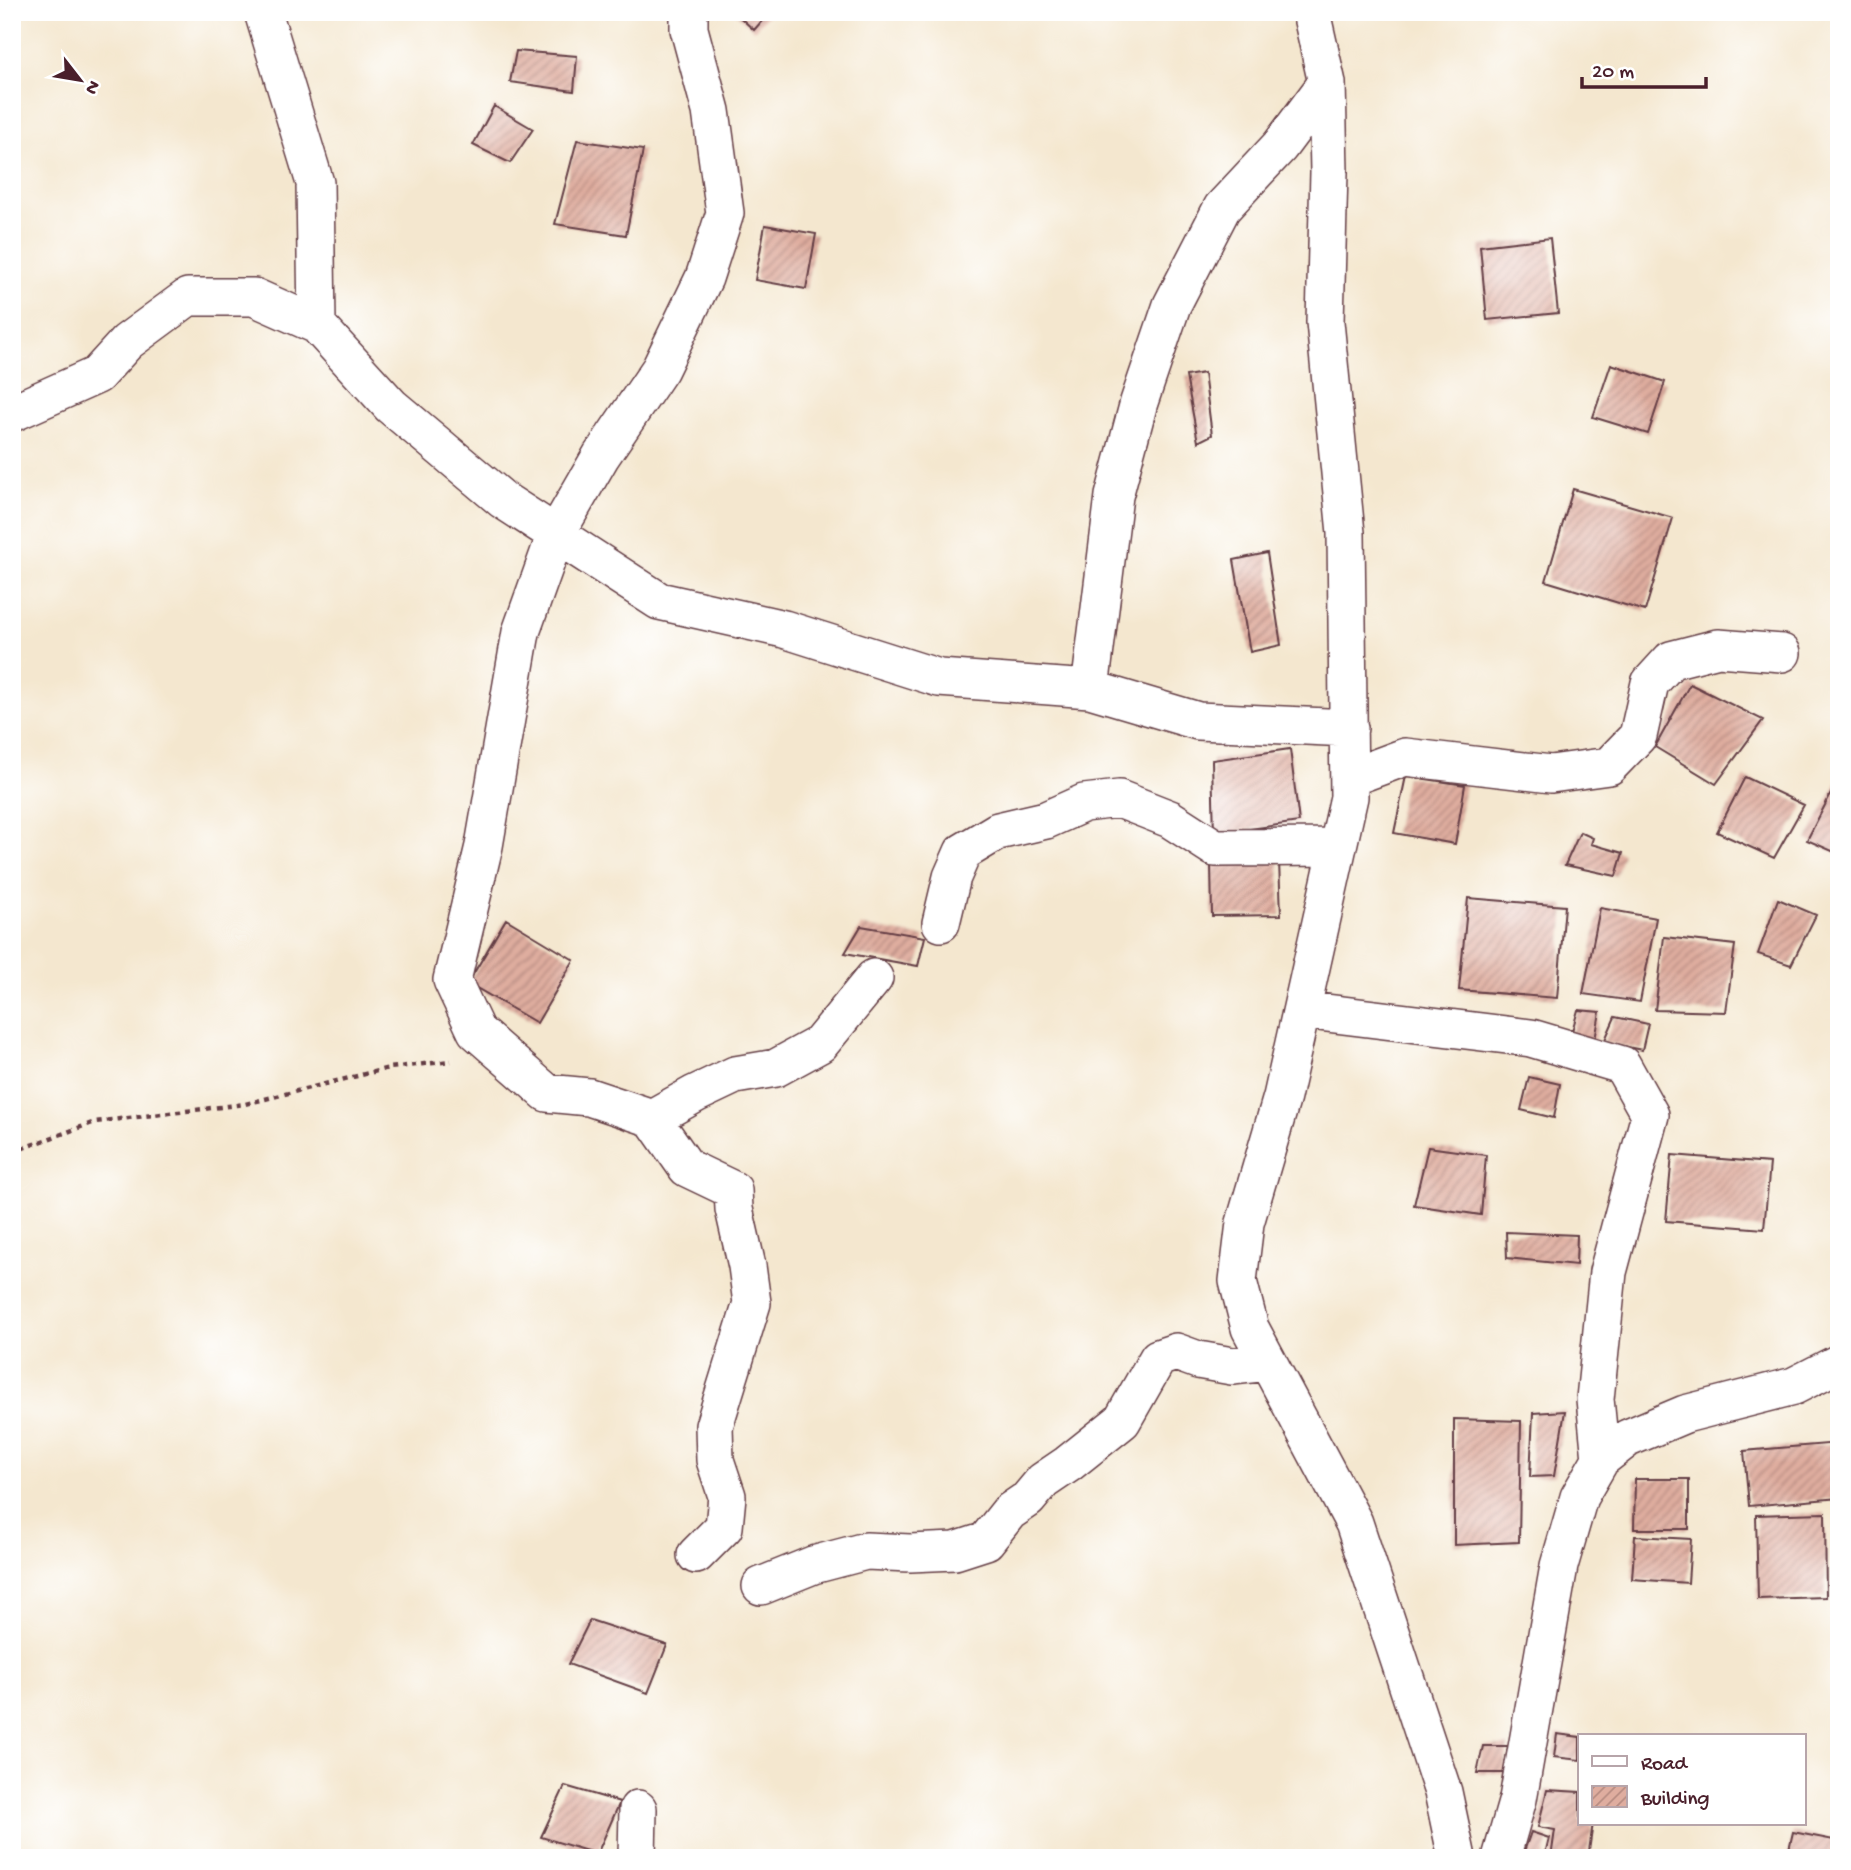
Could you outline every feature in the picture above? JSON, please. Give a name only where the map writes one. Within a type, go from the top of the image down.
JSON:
[{"type":"street","points":[[263,12],[315,183],[317,325]]},
{"type":"street","points":[[689,12],[689,29],[711,111],[725,213],[704,278],[660,369],[601,456],[556,534],[521,632],[484,846],[452,980],[476,1031],[547,1093],[589,1097],[652,1118],[687,1168],[733,1190],[734,1209],[747,1266],[752,1304],[714,1426],[715,1460],[727,1496],[724,1527],[696,1555]]},
{"type":"street","points":[[1311,12],[1327,83],[1329,172],[1325,322],[1346,533],[1349,797],[1282,1097],[1245,1223],[1238,1281],[1250,1328],[1354,1523],[1443,1792],[1457,1858]]},
{"type":"street","points":[[1090,689],[1114,496],[1139,402],[1172,305],[1222,208],[1280,146],[1327,83]]},
{"type":"street","points":[[12,413],[97,375],[127,342],[188,297],[254,297],[317,325],[391,406],[503,500],[659,601],[784,629],[939,678],[1090,689],[1198,721],[1349,728]]},
{"type":"street","points":[[1349,778],[1405,757],[1551,774],[1609,766],[1638,736],[1650,683],[1671,660],[1718,648],[1782,653]]},
{"type":"street","points":[[940,923],[952,877],[963,852],[998,831],[1046,820],[1084,803],[1119,799],[1170,819],[1215,848],[1338,847]]},
{"type":"street","points":[[652,1118],[735,1075],[776,1068],[820,1044],[874,978]]},
{"type":"street","points":[[1302,1010],[1531,1038],[1622,1065],[1650,1115],[1608,1272],[1595,1399],[1601,1459]]},
{"type":"street","points":[[761,1586],[813,1565],[866,1551],[955,1551],[986,1541],[1009,1512],[1028,1499],[1043,1481],[1122,1421],[1158,1358],[1175,1352],[1198,1360],[1232,1366],[1268,1362]]},
{"type":"street","points":[[1502,1858],[1518,1799],[1559,1566],[1579,1497],[1601,1459],[1628,1438],[1685,1414],[1794,1386],[1839,1363]]},
{"type":"street","points":[[637,1858],[638,1809]]},
{"type":"path","points":[[12,1152],[95,1122],[246,1104],[389,1068],[504,1055]]},
{"type":"building","points":[[734,12],[770,12],[754,30]]},
{"type":"building","points":[[516,51],[577,56],[574,91],[510,82]]},
{"type":"building","points":[[494,106],[533,129],[510,163],[473,145]]},
{"type":"building","points":[[577,140],[643,150],[626,235],[555,224]]},
{"type":"building","points":[[765,225],[816,234],[806,289],[755,280]]},
{"type":"building","points":[[1550,238],[1558,313],[1487,320],[1480,246]]},
{"type":"building","points":[[1611,364],[1665,382],[1648,434],[1593,417]]},
{"type":"building","points":[[1204,373],[1212,435],[1198,442],[1186,376]]},
{"type":"building","points":[[1573,489],[1673,518],[1645,611],[1546,581]]},
{"type":"building","points":[[1267,553],[1281,645],[1250,652],[1234,560]]},
{"type":"building","points":[[1690,684],[1763,720],[1716,784],[1655,747]]},
{"type":"building","points":[[1290,749],[1299,822],[1214,834],[1212,760]]},
{"type":"building","points":[[1406,776],[1465,785],[1455,844],[1394,833]]},
{"type":"building","points":[[1745,777],[1804,805],[1774,858],[1717,832]]},
{"type":"building","points":[[1839,778],[1839,854],[1807,840]]},
{"type":"building","points":[[1580,832],[1593,838],[1591,844],[1623,853],[1616,876],[1565,865]]},
{"type":"building","points":[[1279,861],[1281,915],[1212,916],[1211,863]]},
{"type":"building","points":[[1468,898],[1565,906],[1557,998],[1459,990]]},
{"type":"building","points":[[1778,899],[1816,915],[1791,965],[1758,954]]},
{"type":"building","points":[[1600,908],[1656,918],[1640,1002],[1583,994]]},
{"type":"building","points":[[506,919],[574,960],[537,1023],[468,983]]},
{"type":"building","points":[[861,926],[925,937],[918,966],[845,953]]},
{"type":"building","points":[[1664,937],[1735,945],[1726,1012],[1655,1010]]},
{"type":"building","points":[[1578,1010],[1600,1012],[1595,1040],[1570,1038]]},
{"type":"building","points":[[1615,1017],[1648,1024],[1642,1050],[1604,1042]]},
{"type":"building","points":[[1529,1077],[1560,1084],[1554,1118],[1521,1110]]},
{"type":"building","points":[[1428,1147],[1486,1155],[1481,1215],[1414,1205]]},
{"type":"building","points":[[1672,1155],[1770,1163],[1764,1229],[1666,1221]]},
{"type":"building","points":[[1506,1232],[1577,1235],[1576,1265],[1507,1258]]},
{"type":"building","points":[[1565,1411],[1554,1476],[1530,1477],[1533,1413]]},
{"type":"building","points":[[1454,1419],[1521,1421],[1519,1542],[1454,1545]]},
{"type":"building","points":[[1839,1443],[1839,1498],[1749,1506],[1744,1451]]},
{"type":"building","points":[[1635,1479],[1689,1479],[1689,1529],[1634,1529]]},
{"type":"building","points":[[1825,1513],[1826,1597],[1758,1599],[1756,1515]]},
{"type":"building","points":[[1635,1536],[1691,1539],[1688,1583],[1632,1579]]},
{"type":"building","points":[[590,1620],[667,1645],[648,1693],[568,1664]]},
{"type":"building","points":[[1557,1734],[1578,1737],[1578,1760],[1554,1757]]},
{"type":"building","points":[[1483,1746],[1508,1746],[1504,1773],[1477,1773]]},
{"type":"building","points":[[565,1786],[620,1802],[597,1854],[541,1837]]},
{"type":"building","points":[[1547,1790],[1578,1792],[1578,1825],[1593,1825],[1588,1858],[1551,1858],[1555,1830],[1538,1827]]},
{"type":"building","points":[[1531,1832],[1549,1838],[1544,1858],[1522,1857]]},
{"type":"building","points":[[1793,1832],[1839,1841],[1839,1858],[1787,1858]]}]
